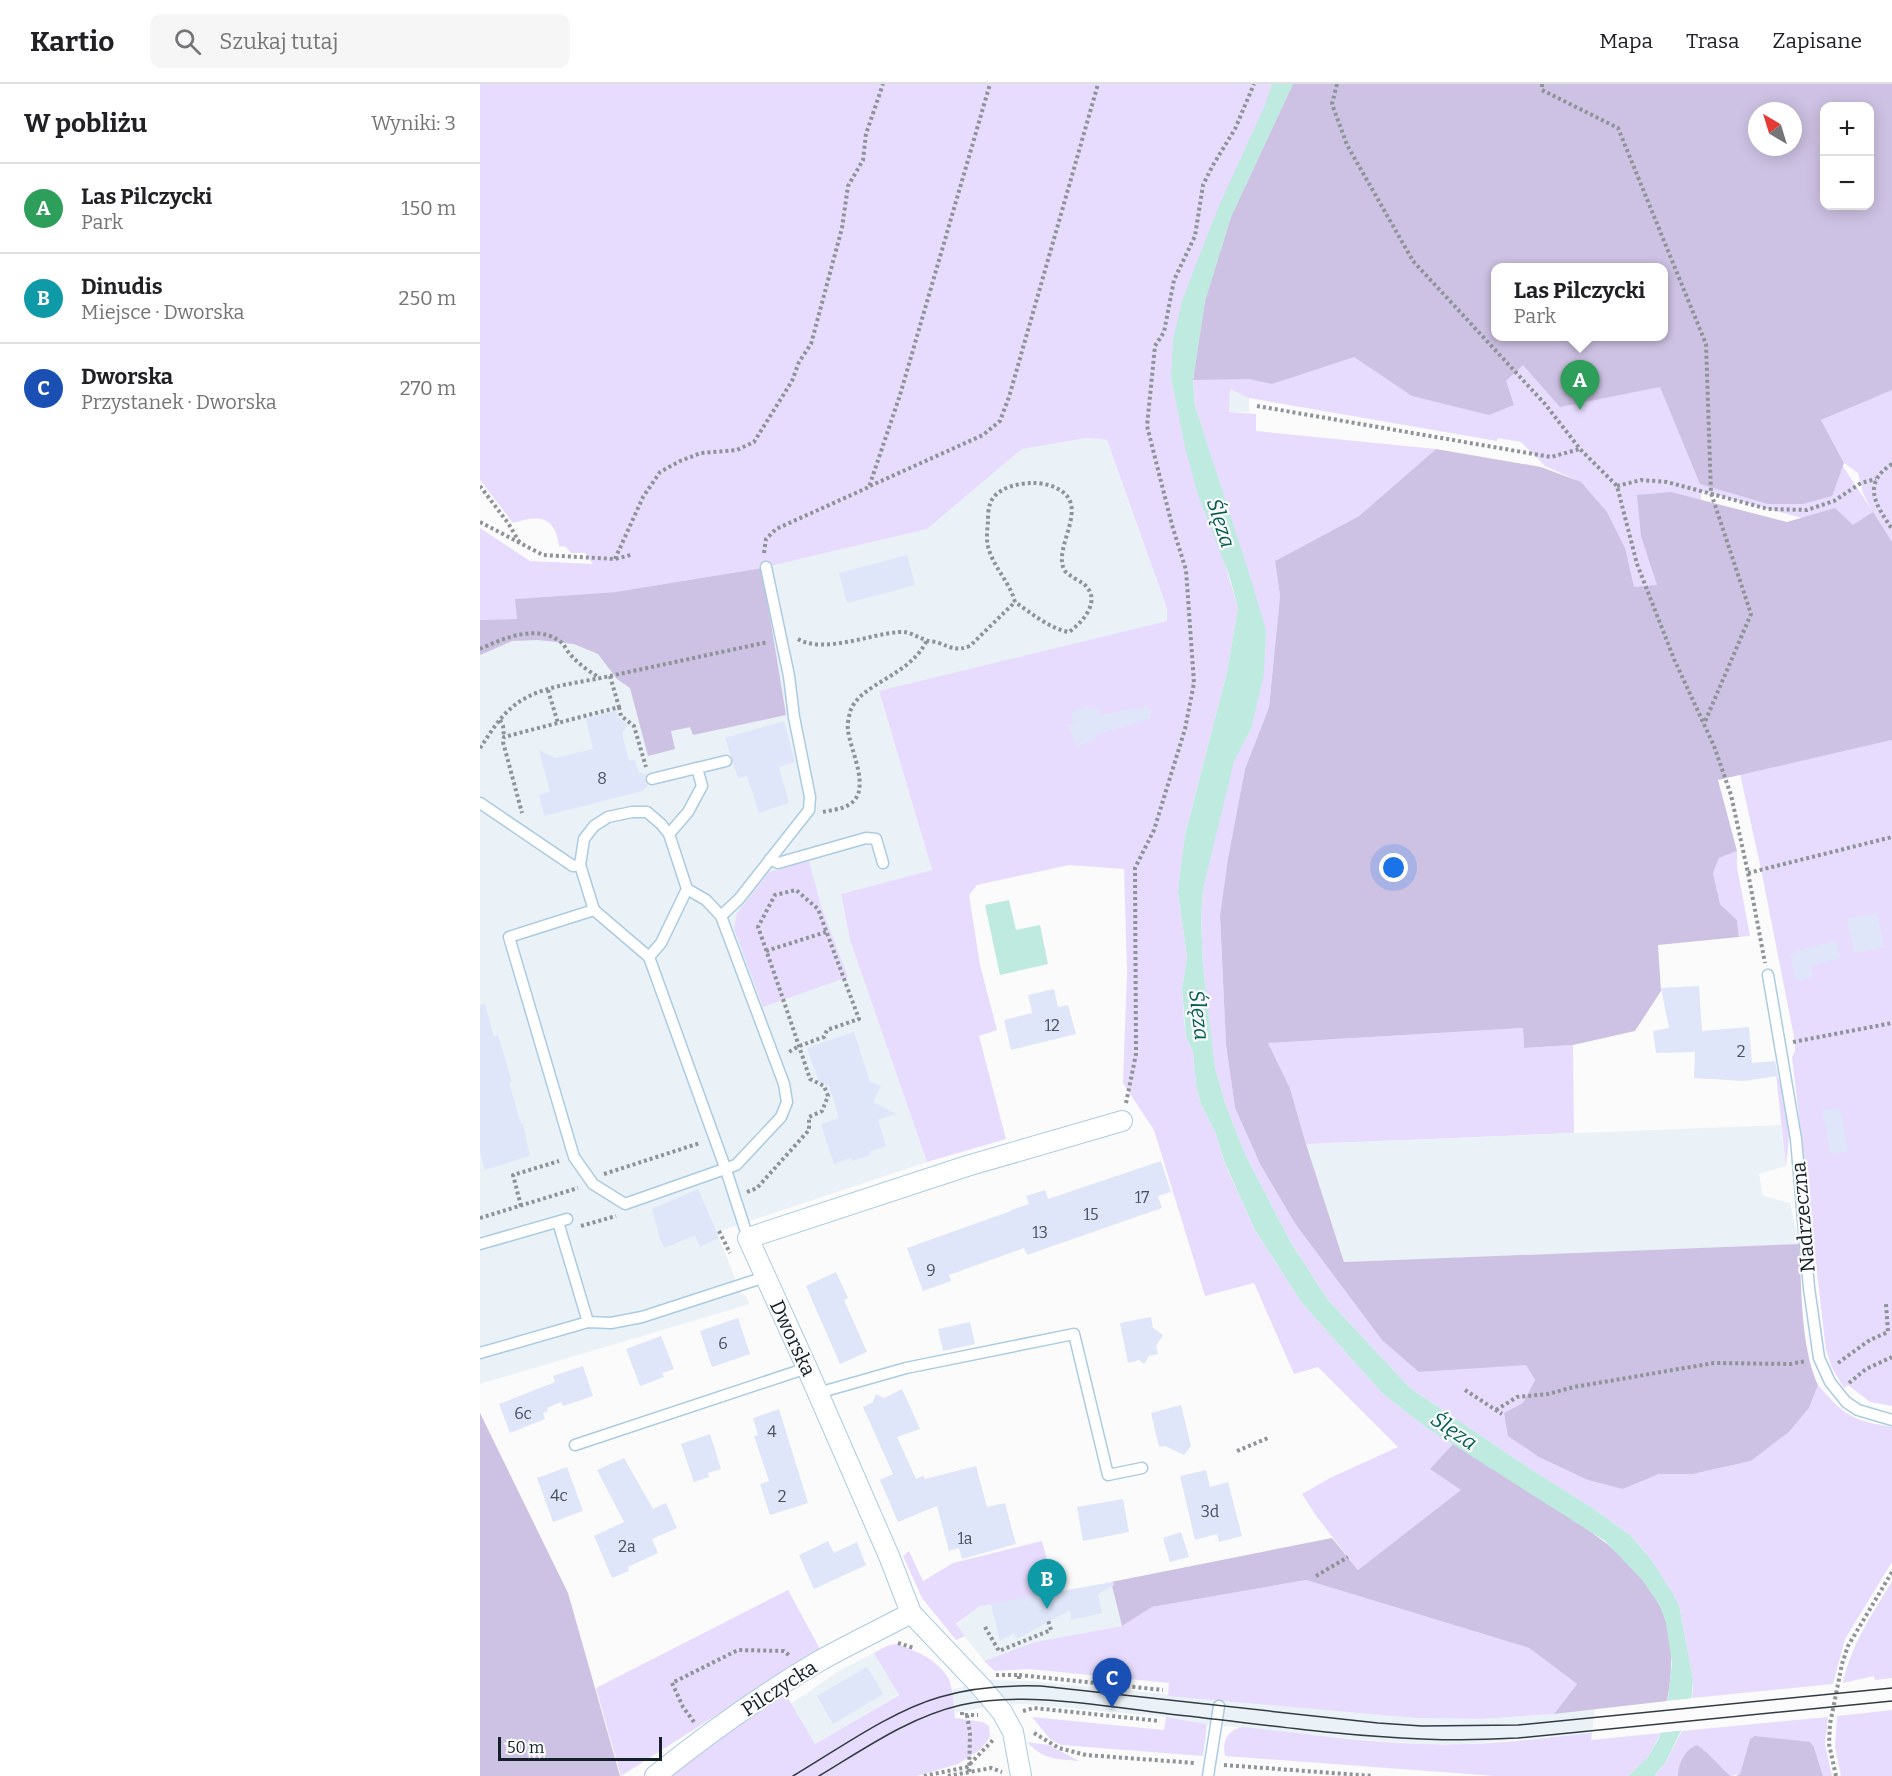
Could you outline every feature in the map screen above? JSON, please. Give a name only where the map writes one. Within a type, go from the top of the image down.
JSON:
[{"type":"street","points":[[748,1238],[967,1166],[1122,1121]]},
{"type":"street","name":"Dworska","points":[[748,1238],[889,1556],[911,1613],[1002,1712],[1013,1732],[1014,1775]]},
{"type":"street","name":"Pilczycka","points":[[655,1776],[705,1737],[808,1668],[911,1613]]},
{"type":"lane","points":[[721,916],[739,900],[809,810],[810,796],[794,717],[789,676],[766,567]]},
{"type":"lane","points":[[652,779],[726,761]]},
{"type":"lane","points":[[669,834],[688,812],[702,786],[697,768]]},
{"type":"lane","points":[[480,803],[573,866],[580,865]]},
{"type":"lane","points":[[594,910],[509,937],[574,1157],[593,1184],[626,1204],[726,1170],[736,1165],[781,1117],[787,1102],[784,1084],[721,916],[706,900],[687,889],[669,834],[647,813],[632,812],[608,817],[594,826],[584,838],[580,865],[594,910],[649,957],[726,1170],[748,1238]]},
{"type":"lane","points":[[770,859],[778,863],[866,838],[876,839],[884,863]]},
{"type":"lane","points":[[649,957],[661,943],[687,889]]},
{"type":"lane","name":"Nadrzeczna","points":[[1768,975],[1796,1139],[1810,1307],[1819,1359],[1834,1388],[1846,1402],[1858,1410],[1892,1420]]},
{"type":"lane","points":[[480,1244],[562,1220],[588,1322]]},
{"type":"lane","points":[[480,1353],[588,1322],[611,1323],[642,1317],[765,1277]]},
{"type":"lane","points":[[818,1393],[906,1368],[1074,1335],[1108,1475],[1142,1468]]},
{"type":"lane","points":[[575,1445],[807,1368]]},
{"type":"lane","points":[[1208,1776],[1219,1706]]},
{"type":"path","points":[[615,559],[643,497],[660,472],[680,460],[701,453],[737,450],[754,442],[792,381],[799,362],[811,344],[842,228],[848,186],[863,160],[866,134],[883,84]]},
{"type":"path","points":[[869,487],[900,395],[990,84]]},
{"type":"path","points":[[766,567],[764,547],[766,539],[776,529],[982,435],[1000,421],[1010,397],[1098,84]]},
{"type":"path","points":[[1122,1121],[1136,1053],[1135,868],[1154,830],[1185,729],[1194,683],[1186,570],[1147,426],[1155,346],[1164,332],[1174,280],[1195,236],[1203,185],[1241,117],[1254,84]]},
{"type":"path","points":[[1338,84],[1332,104],[1347,145],[1413,261],[1545,404],[1580,449],[1617,486],[1637,564],[1674,659],[1714,746],[1731,795],[1768,975]]},
{"type":"path","points":[[1542,84],[1542,90],[1618,128],[1706,344],[1711,494],[1751,614],[1704,725]]},
{"type":"path","points":[[1257,406],[1551,457],[1580,449]]},
{"type":"path","points":[[1617,486],[1641,480],[1668,482],[1768,509],[1807,510],[1834,501],[1861,483],[1876,478],[1892,464]]},
{"type":"path","points":[[1876,478],[1873,486],[1875,499],[1892,529]]},
{"type":"path","points":[[1032,483],[1054,487],[1069,499],[1071,507],[1064,550],[1065,571],[1091,592],[1092,602],[1082,620],[1069,632],[1038,618],[1015,602],[1012,590],[992,558],[988,547],[990,504],[995,495],[1016,485],[1032,483]]},
{"type":"path","points":[[480,486],[508,523],[520,544]]},
{"type":"path","points":[[480,522],[543,555],[615,559],[631,555]]},
{"type":"path","points":[[480,748],[500,720],[522,699],[548,690],[793,637],[805,644],[821,645],[902,632],[915,634],[952,649],[961,650],[970,646],[1015,602]]},
{"type":"path","points":[[480,649],[516,634],[533,634],[552,638],[563,644],[580,664],[601,678]]},
{"type":"path","points":[[809,810],[815,813],[842,808],[850,805],[857,798],[860,791],[859,774],[848,730],[851,708],[857,698],[916,658],[927,640]]},
{"type":"path","points":[[610,676],[621,716],[634,726],[645,766],[652,779]]},
{"type":"path","points":[[548,690],[558,723]]},
{"type":"path","points":[[504,737],[619,707]]},
{"type":"path","points":[[500,720],[503,726],[503,742],[529,837]]},
{"type":"path","points":[[1748,873],[1892,837]]},
{"type":"path","points":[[796,890],[818,909],[859,1019],[827,1030],[824,1037],[798,1044],[766,951],[758,927],[775,895],[796,890]]},
{"type":"path","points":[[766,951],[826,932]]},
{"type":"path","points":[[1780,1045],[1892,1023]]},
{"type":"path","points":[[522,1206],[513,1175],[574,1157]]},
{"type":"path","points":[[574,1228],[623,1214],[626,1204]]},
{"type":"path","points":[[1824,1369],[1842,1361],[1870,1340],[1888,1332],[1886,1304]]},
{"type":"path","points":[[1834,1388],[1851,1382],[1866,1369],[1892,1357]]},
{"type":"path","points":[[1496,1410],[1517,1397],[1548,1394],[1574,1387],[1714,1363],[1790,1364],[1819,1359]]},
{"type":"path","points":[[1465,1390],[1502,1414]]},
{"type":"path","points":[[1237,1451],[1268,1438]]},
{"type":"path","points":[[1316,1576],[1348,1557]]},
{"type":"path","points":[[1836,1776],[1829,1744],[1830,1724],[1842,1664],[1848,1646],[1892,1572]]},
{"type":"path","points":[[985,1627],[999,1651],[1050,1630],[1048,1620]]},
{"type":"path","points":[[878,1631],[886,1645],[897,1643],[913,1647],[923,1653]]},
{"type":"path","points":[[705,1737],[683,1707],[672,1683],[738,1650],[783,1651],[808,1668]]},
{"type":"path","points":[[1019,1675],[1163,1690]]},
{"type":"path","points":[[1020,1711],[1034,1708],[1160,1720]]},
{"type":"path","points":[[967,1715],[970,1733],[968,1771]]},
{"type":"path","points":[[1031,1732],[1059,1748],[1086,1755],[1197,1763]]},
{"type":"path","points":[[948,1776],[968,1771],[997,1735]]},
{"type":"path","points":[[1230,1766],[1372,1776]]},
{"type":"path","points":[[924,1776],[991,1768],[1014,1775]]},
{"type":"shaded area","points":[[480,84],[1892,84],[1892,542],[1701,491],[1706,719],[1695,726],[1587,491],[1574,479],[1545,466],[1521,442],[1498,438],[1497,441],[1249,398],[1230,389],[1229,412],[1256,414],[1256,431],[1436,449],[1359,516],[1275,561],[1280,596],[1269,707],[1245,769],[1220,916],[1226,1045],[1235,1108],[1260,1164],[1294,1222],[1419,1372],[1526,1364],[1535,1380],[1523,1403],[1623,1489],[1659,1474],[1693,1474],[1751,1461],[1789,1432],[1809,1408],[1818,1385],[1835,1404],[1850,1415],[1867,1422],[1892,1427],[1892,1562],[1845,1639],[1833,1684],[1692,1698],[1693,1679],[1679,1605],[1650,1558],[1630,1535],[1591,1507],[1410,1388],[1328,1300],[1291,1243],[1244,1152],[1225,1103],[1215,1067],[1203,967],[1201,919],[1203,889],[1223,799],[1234,760],[1251,729],[1253,589],[1195,406],[1193,380],[1207,379],[1173,364],[1171,378],[1179,411],[1238,608],[1227,672],[1185,835],[1178,892],[1187,957],[1182,989],[1184,1020],[1186,1037],[1193,1051],[1196,1085],[1201,1104],[1216,1134],[1224,1162],[1255,1230],[1302,1303],[1382,1393],[1424,1426],[1454,1443],[1431,1469],[1462,1490],[1358,1570],[1302,1494],[1332,1477],[1398,1447],[1318,1367],[1294,1374],[1254,1283],[1205,1296],[1154,1130],[1123,1083],[1127,971],[1124,869],[1069,865],[977,885],[969,895],[980,965],[997,1030],[979,1036],[1006,1139],[927,1162],[850,940],[841,894],[932,870],[879,691],[1167,621],[1167,609],[1107,440],[1086,438],[1022,449],[927,529],[762,568],[615,592],[516,599],[517,619],[480,620],[480,528],[530,561],[593,564],[585,553],[571,553],[566,547],[559,546],[554,528],[549,523],[544,520],[530,519],[513,523],[480,480]],"holes":[[[1863,402],[1821,420],[1844,463],[1858,473],[1863,493],[1871,509],[1814,422]]]},
{"type":"shaded area","points":[[1293,84],[1892,84],[1892,390],[1821,420],[1844,463],[1832,496],[1803,504],[1768,504],[1700,484],[1660,387],[1560,407],[1523,365],[1506,381],[1514,405],[1489,415],[1412,396],[1354,357],[1272,384],[1249,379],[1193,380],[1205,301],[1231,217]]},
{"type":"shaded area","points":[[1230,379],[1249,379],[1249,412],[1229,412]]},
{"type":"shaded area","points":[[1086,438],[1107,440],[1167,610],[1167,622],[879,692],[932,870],[841,894],[850,940],[927,1162],[717,1232],[741,1294],[745,1295],[750,1304],[480,1384],[480,620],[762,568],[927,529],[1022,449]]},
{"type":"shaded area","points":[[1436,449],[1541,467],[1581,482],[1607,512],[1625,548],[1634,587],[1657,585],[1641,536],[1637,495],[1671,492],[1787,522],[1835,508],[1853,525],[1873,512],[1892,542],[1892,740],[1718,780],[1737,851],[1719,858],[1713,873],[1720,904],[1737,920],[1739,937],[1658,945],[1661,991],[1635,1031],[1573,1045],[1524,1048],[1523,1028],[1268,1043],[1290,1088],[1344,1262],[1799,1244],[1805,1335],[1812,1370],[1818,1385],[1809,1408],[1789,1432],[1751,1461],[1693,1474],[1659,1474],[1623,1489],[1588,1480],[1539,1457],[1508,1436],[1504,1413],[1523,1403],[1535,1380],[1526,1365],[1419,1372],[1382,1340],[1294,1222],[1260,1164],[1235,1108],[1226,1045],[1220,916],[1245,769],[1269,707],[1280,596],[1275,561],[1359,516]]},
{"type":"shaded area","points":[[762,568],[786,715],[693,735],[690,727],[671,731],[675,749],[648,756],[630,688],[617,679],[598,654],[574,644],[538,640],[512,641],[480,655],[480,620],[517,619],[515,599],[615,592]]},
{"type":"shaded area","points":[[1892,740],[1892,1406],[1870,1402],[1848,1385],[1844,1388],[1832,1368],[1826,1350],[1792,1057],[1795,1042],[1740,774]]},
{"type":"shaded area","points":[[1737,851],[1737,867],[1750,936],[1739,937],[1737,920],[1720,904],[1713,873],[1719,858]]},
{"type":"shaded area","points":[[809,861],[821,906],[848,977],[763,1007],[734,929],[737,913],[769,872]]},
{"type":"shaded area","points":[[1523,1028],[1524,1048],[1573,1045],[1574,1133],[1306,1144],[1290,1088],[1268,1043]]},
{"type":"shaded area","points":[[1776,1074],[1788,1107],[1789,1143],[1786,1166]]},
{"type":"shaded area","points":[[1781,1125],[1786,1166],[1759,1174],[1763,1196],[1790,1203],[1799,1244],[1344,1262],[1306,1144]]},
{"type":"shaded area","points":[[480,1413],[568,1593],[620,1776],[480,1776]]},
{"type":"shaded area","points":[[1454,1443],[1590,1532],[1607,1544],[1637,1572],[1650,1588],[1660,1606],[1668,1629],[1671,1665],[1667,1701],[1554,1714],[1577,1684],[1529,1648],[1306,1580],[1152,1607],[1122,1626],[1111,1582],[1332,1538],[1358,1570],[1461,1490],[1430,1469]]},
{"type":"shaded area","points":[[1042,1541],[1056,1593],[980,1606],[956,1624],[965,1636],[956,1640],[922,1598],[903,1556],[909,1551],[923,1581],[953,1563]]},
{"type":"shaded area","points":[[1306,1580],[1529,1648],[1577,1684],[1554,1714],[1481,1719],[1415,1718],[1168,1696],[1169,1683],[1029,1669],[995,1671],[984,1661],[1035,1642],[1122,1626],[1152,1607]]},
{"type":"shaded area","points":[[1892,1581],[1892,1678],[1875,1680],[1874,1676],[1843,1683],[1851,1655]]},
{"type":"shaded area","points":[[1111,1582],[1122,1626],[1035,1642],[984,1661],[956,1625],[980,1606]]},
{"type":"shaded area","points":[[788,1590],[820,1649],[621,1776],[596,1688]]},
{"type":"shaded area","points":[[896,1644],[924,1656],[947,1676],[951,1685],[955,1718],[983,1722],[989,1726],[990,1737],[980,1750],[958,1764],[917,1776],[664,1776],[709,1742],[786,1695],[815,1744],[899,1695],[874,1653]]},
{"type":"shaded area","points":[[874,1653],[899,1694],[815,1744],[791,1704],[839,1671]]},
{"type":"shaded area","points":[[988,1680],[1028,1681],[1415,1718],[1481,1719],[1554,1714],[1595,1708],[1592,1733],[1467,1744],[1423,1744],[1207,1724],[1166,1717],[1011,1704]]},
{"type":"shaded area","points":[[966,1686],[985,1707],[955,1713],[951,1690]]},
{"type":"shaded area","points":[[1892,1710],[1892,1776],[1841,1776],[1835,1747],[1837,1716]]},
{"type":"shaded area","points":[[1032,1717],[1164,1730],[1166,1717],[1207,1724],[1203,1756],[1061,1745],[1050,1739]]},
{"type":"shaded area","points":[[1828,1717],[1825,1744],[1832,1776],[1823,1776],[1814,1747],[1750,1739],[1740,1774],[1731,1776],[1703,1749],[1678,1772],[1678,1776],[1654,1776],[1665,1763],[1682,1731]]},
{"type":"shaded area","points":[[1243,1727],[1412,1744],[1468,1744],[1592,1733],[1591,1740],[1661,1733],[1648,1757],[1628,1776],[1495,1776],[1225,1756],[1224,1746],[1227,1737],[1233,1731]]},
{"type":"shaded area","points":[[1755,1736],[1810,1742],[1814,1747],[1823,1776],[1736,1776],[1740,1774],[1750,1739]]},
{"type":"shaded area","points":[[1027,1742],[1049,1745],[1079,1761],[1057,1759],[1045,1755]]},
{"type":"shaded area","points":[[1697,1745],[1731,1776],[1678,1776],[1683,1758]]},
{"type":"water","name":"Ślęza","points":[[1272,84],[1293,84],[1231,217],[1205,301],[1193,380],[1195,406],[1266,630],[1264,674],[1251,729],[1234,761],[1203,889],[1201,919],[1203,967],[1215,1067],[1225,1103],[1244,1152],[1291,1243],[1328,1300],[1410,1388],[1630,1535],[1650,1558],[1666,1583],[1679,1605],[1693,1679],[1690,1713],[1665,1763],[1654,1776],[1628,1776],[1648,1757],[1659,1738],[1666,1715],[1672,1663],[1666,1623],[1660,1606],[1643,1581],[1605,1541],[1424,1426],[1382,1393],[1302,1303],[1255,1230],[1224,1161],[1216,1134],[1201,1104],[1196,1085],[1193,1051],[1186,1037],[1182,989],[1187,957],[1178,892],[1185,835],[1227,672],[1238,608],[1229,575],[1198,495],[1185,447],[1171,378],[1173,340],[1182,301],[1218,208],[1266,103]]},
{"type":"water","points":[[1009,900],[1016,930],[1040,925],[1048,964],[1000,975],[985,905]]},
{"type":"pier","points":[[1695,1698],[1693,1714],[1686,1730],[1658,1733],[1665,1701]]},
{"type":"building","points":[[907,555],[915,585],[847,603],[839,573]]},
{"type":"building","points":[[1088,706],[1090,709],[1098,707],[1100,715],[1148,706],[1151,718],[1095,735],[1096,740],[1076,746],[1068,725],[1074,723],[1071,712]]},
{"type":"building","points":[[616,710],[618,718],[628,725],[622,733],[629,761],[635,760],[638,771],[646,775],[645,780],[648,785],[643,791],[544,816],[539,795],[550,792],[539,750],[555,758],[593,749],[586,719]]},
{"type":"building","points":[[784,721],[795,762],[779,767],[789,803],[759,813],[747,776],[738,778],[725,738]]},
{"type":"building","points":[[1877,913],[1884,947],[1855,953],[1847,919]]},
{"type":"building","points":[[1836,941],[1840,958],[1810,966],[1813,977],[1796,981],[1790,955],[1796,954],[1795,951]]},
{"type":"building","points":[[1699,986],[1702,1031],[1749,1027],[1752,1063],[1775,1061],[1778,1076],[1744,1081],[1694,1078],[1695,1052],[1656,1053],[1653,1031],[1669,1028],[1661,988]]},
{"type":"building","points":[[1054,989],[1058,1007],[1068,1005],[1076,1034],[1011,1050],[1004,1020],[1032,1013],[1028,995]]},
{"type":"building","points":[[485,1004],[494,1037],[498,1035],[512,1082],[509,1083],[521,1124],[523,1124],[530,1156],[485,1170],[480,1152],[480,1005]]},
{"type":"building","points":[[854,1032],[870,1082],[881,1086],[873,1102],[896,1114],[878,1120],[886,1146],[869,1152],[871,1155],[852,1161],[851,1158],[834,1164],[821,1124],[839,1118],[829,1086],[819,1082],[807,1048]]},
{"type":"building","points":[[1840,1109],[1848,1151],[1831,1154],[1822,1110]]},
{"type":"building","points":[[1161,1161],[1171,1192],[1158,1196],[1162,1208],[1027,1255],[1024,1248],[949,1275],[951,1281],[923,1291],[907,1248],[1029,1204],[1026,1196],[1045,1190],[1048,1199]]},
{"type":"building","points":[[698,1189],[719,1238],[700,1247],[695,1235],[665,1248],[660,1239],[652,1209]]},
{"type":"building","points":[[836,1272],[848,1298],[844,1300],[867,1352],[840,1364],[806,1286]]},
{"type":"building","points":[[1151,1317],[1153,1328],[1163,1335],[1156,1346],[1158,1354],[1149,1356],[1144,1364],[1139,1360],[1128,1363],[1120,1323]]},
{"type":"building","points":[[738,1318],[750,1354],[712,1367],[700,1331]]},
{"type":"building","points":[[970,1322],[975,1344],[943,1351],[938,1329]]},
{"type":"building","points":[[661,1336],[674,1369],[662,1373],[664,1377],[640,1386],[626,1349]]},
{"type":"building","points":[[583,1366],[593,1396],[563,1406],[561,1402],[547,1408],[548,1411],[543,1413],[545,1419],[510,1433],[499,1404],[555,1382],[553,1376]]},
{"type":"building","points":[[902,1389],[920,1429],[897,1437],[916,1479],[923,1476],[925,1479],[976,1466],[987,1507],[1005,1503],[1016,1544],[962,1559],[959,1548],[949,1551],[937,1506],[898,1522],[880,1480],[893,1474],[863,1407],[873,1402],[876,1394],[884,1398]]},
{"type":"building","points":[[1181,1405],[1191,1446],[1184,1455],[1165,1446],[1159,1447],[1151,1413]]},
{"type":"building","points":[[779,1409],[808,1503],[770,1515],[760,1484],[769,1481],[754,1436],[758,1435],[753,1418]]},
{"type":"building","points":[[710,1434],[721,1469],[708,1473],[709,1477],[694,1482],[681,1444]]},
{"type":"building","points":[[624,1458],[653,1509],[666,1503],[677,1528],[652,1539],[658,1553],[628,1567],[629,1571],[612,1578],[594,1536],[624,1522],[597,1470]]},
{"type":"building","points":[[567,1467],[583,1511],[553,1522],[537,1478]]},
{"type":"building","points":[[1206,1470],[1210,1487],[1228,1482],[1242,1536],[1219,1542],[1217,1534],[1195,1540],[1180,1476]]},
{"type":"building","points":[[1123,1499],[1129,1532],[1083,1541],[1077,1507]]},
{"type":"building","points":[[1181,1532],[1189,1557],[1170,1562],[1163,1538]]},
{"type":"building","points":[[828,1541],[834,1553],[857,1542],[866,1565],[814,1589],[799,1555]]},
{"type":"building","points":[[1113,1582],[1114,1585],[1098,1594],[1102,1613],[1071,1620],[1070,1610],[1017,1639],[1014,1633],[1000,1641],[991,1604]]},
{"type":"building","points":[[867,1667],[883,1694],[833,1724],[817,1696]]},
{"type":"tram line","points":[[793,1776],[884,1721],[921,1703],[990,1687],[1041,1686],[1422,1726],[1518,1725],[1892,1688]]},
{"type":"tram line","points":[[819,1776],[887,1735],[923,1717],[961,1705],[1013,1699],[1065,1701],[1327,1732],[1446,1740],[1518,1738],[1892,1701]]},
{"type":"place","name":"Las Pilczycki","points":[[1580,410]]},
{"type":"place","name":"Dinudis","points":[[1047,1609]]},
{"type":"place","name":"Dworska","points":[[1112,1708]]}]
